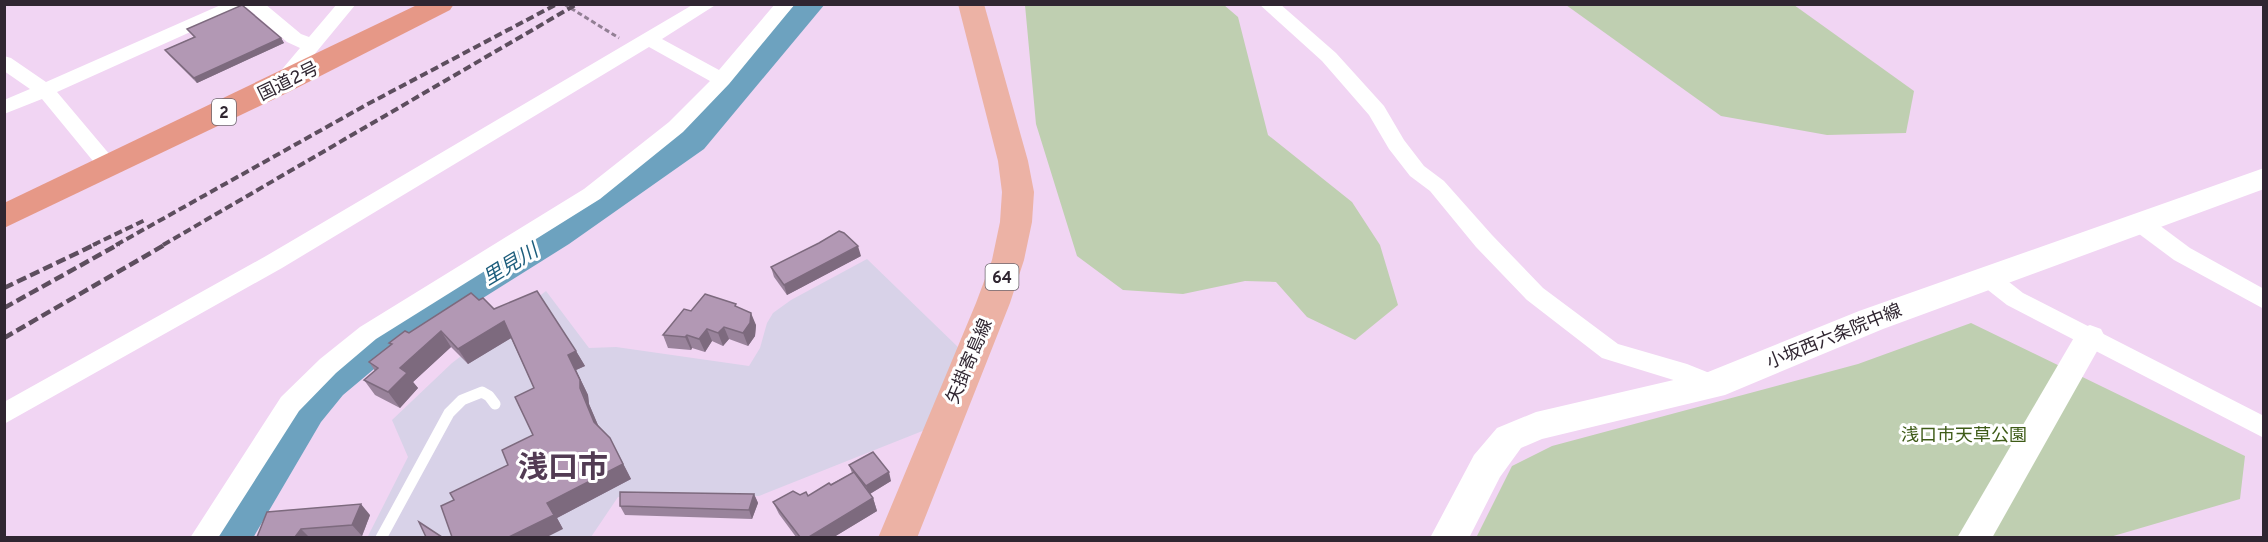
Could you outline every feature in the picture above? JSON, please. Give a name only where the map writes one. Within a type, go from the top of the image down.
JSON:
[{"type":"highway","name":"国道2号","points":[[4,216],[278,86],[441,4]]},
{"type":"main road","name":"矢掛寄島線","points":[[897,537],[993,303],[1008,260],[1016,222],[1018,192],[1013,161],[971,4]]},
{"type":"main road","name":"小坂西六条院中線","points":[[1449,537],[1487,466],[1509,438],[1546,423],[1713,385],[1871,320],[2264,178]]},
{"type":"street","points":[[4,108],[239,4]]},
{"type":"street","points":[[253,4],[294,38],[312,46]]},
{"type":"street","points":[[278,86],[347,4]]},
{"type":"street","points":[[4,414],[285,256],[708,4]]},
{"type":"street","points":[[203,537],[290,404],[328,366],[368,333],[592,194],[676,127],[722,80],[786,4]]},
{"type":"street","points":[[1268,4],[1329,57],[1377,111],[1396,144],[1417,171],[1437,186],[1484,241],[1535,294],[1610,351],[1687,374],[1713,385]]},
{"type":"street","points":[[641,43],[722,80]]},
{"type":"street","points":[[4,62],[45,90],[109,167]]},
{"type":"street","points":[[2139,222],[2182,254],[2264,300]]},
{"type":"street","points":[[1987,277],[2015,298],[2264,428]]},
{"type":"street","points":[[1974,537],[2090,337]]},
{"type":"lane","points":[[381,537],[449,413],[462,400],[482,392],[489,396],[495,404]]},
{"type":"path","points":[[564,4],[641,43]]},
{"type":"shaded area","points":[[867,259],[960,349],[925,430],[759,496],[618,497],[591,537],[367,538],[408,457],[392,420],[452,363],[546,291],[589,348],[616,347],[749,366],[760,348],[767,323],[773,313],[791,300]]},
{"type":"green space","points":[[1025,5],[1224,5],[1238,17],[1268,135],[1352,202],[1380,245],[1398,305],[1355,340],[1307,317],[1276,282],[1245,281],[1183,294],[1123,290],[1077,256],[1036,124]]},
{"type":"green space","points":[[1566,5],[1794,5],[1914,91],[1906,133],[1827,135],[1721,116]]},
{"type":"green space","name":"浅口市天草公園","points":[[1971,323],[2245,456],[2240,499],[2110,537],[1476,538],[1512,466],[1552,446],[1858,364]]},
{"type":"building","points":[[242,5],[281,38],[194,78],[165,50],[195,37],[187,29]]},
{"type":"building","points":[[839,231],[858,246],[784,285],[771,267]]},
{"type":"building","points":[[537,291],[576,351],[568,355],[580,380],[580,388],[594,422],[610,438],[623,464],[547,503],[554,515],[509,537],[452,537],[441,506],[454,500],[450,493],[508,465],[502,450],[533,435],[515,397],[534,388],[504,321],[458,349],[441,331],[400,368],[407,373],[388,392],[364,380],[378,368],[369,362],[405,331],[409,333],[471,293],[479,300],[483,298],[494,309]]},
{"type":"building","points":[[705,294],[736,304],[735,306],[751,313],[750,323],[743,333],[724,327],[718,333],[707,329],[699,339],[687,335],[685,337],[663,335],[684,309],[691,311]]},
{"type":"building","points":[[873,452],[889,472],[866,486],[849,465]]},
{"type":"building","points":[[854,472],[873,498],[809,537],[800,537],[773,502],[793,491],[800,495],[806,492],[808,496],[829,483],[831,485]]},
{"type":"building","points":[[620,492],[754,494],[749,510],[620,506]]},
{"type":"building","points":[[361,504],[352,525],[301,529],[295,537],[257,537],[267,512]]},
{"type":"building","points":[[419,522],[442,537],[426,537]]},
{"type":"waterway","name":"里見川","points":[[230,538],[307,411],[329,384],[373,348],[557,235],[692,141],[811,4]]},
{"type":"railway","points":[[116,245],[366,105],[557,4]]},
{"type":"railway","points":[[163,245],[577,4]]},
{"type":"railway","points":[[93,245],[145,220]]},
{"type":"railway","points":[[4,288],[96,244]]},
{"type":"railway","points":[[4,308],[119,244]]},
{"type":"railway","points":[[4,338],[166,244]]},
{"type":"district","name":"浅口市","points":[[563,467]]}]
